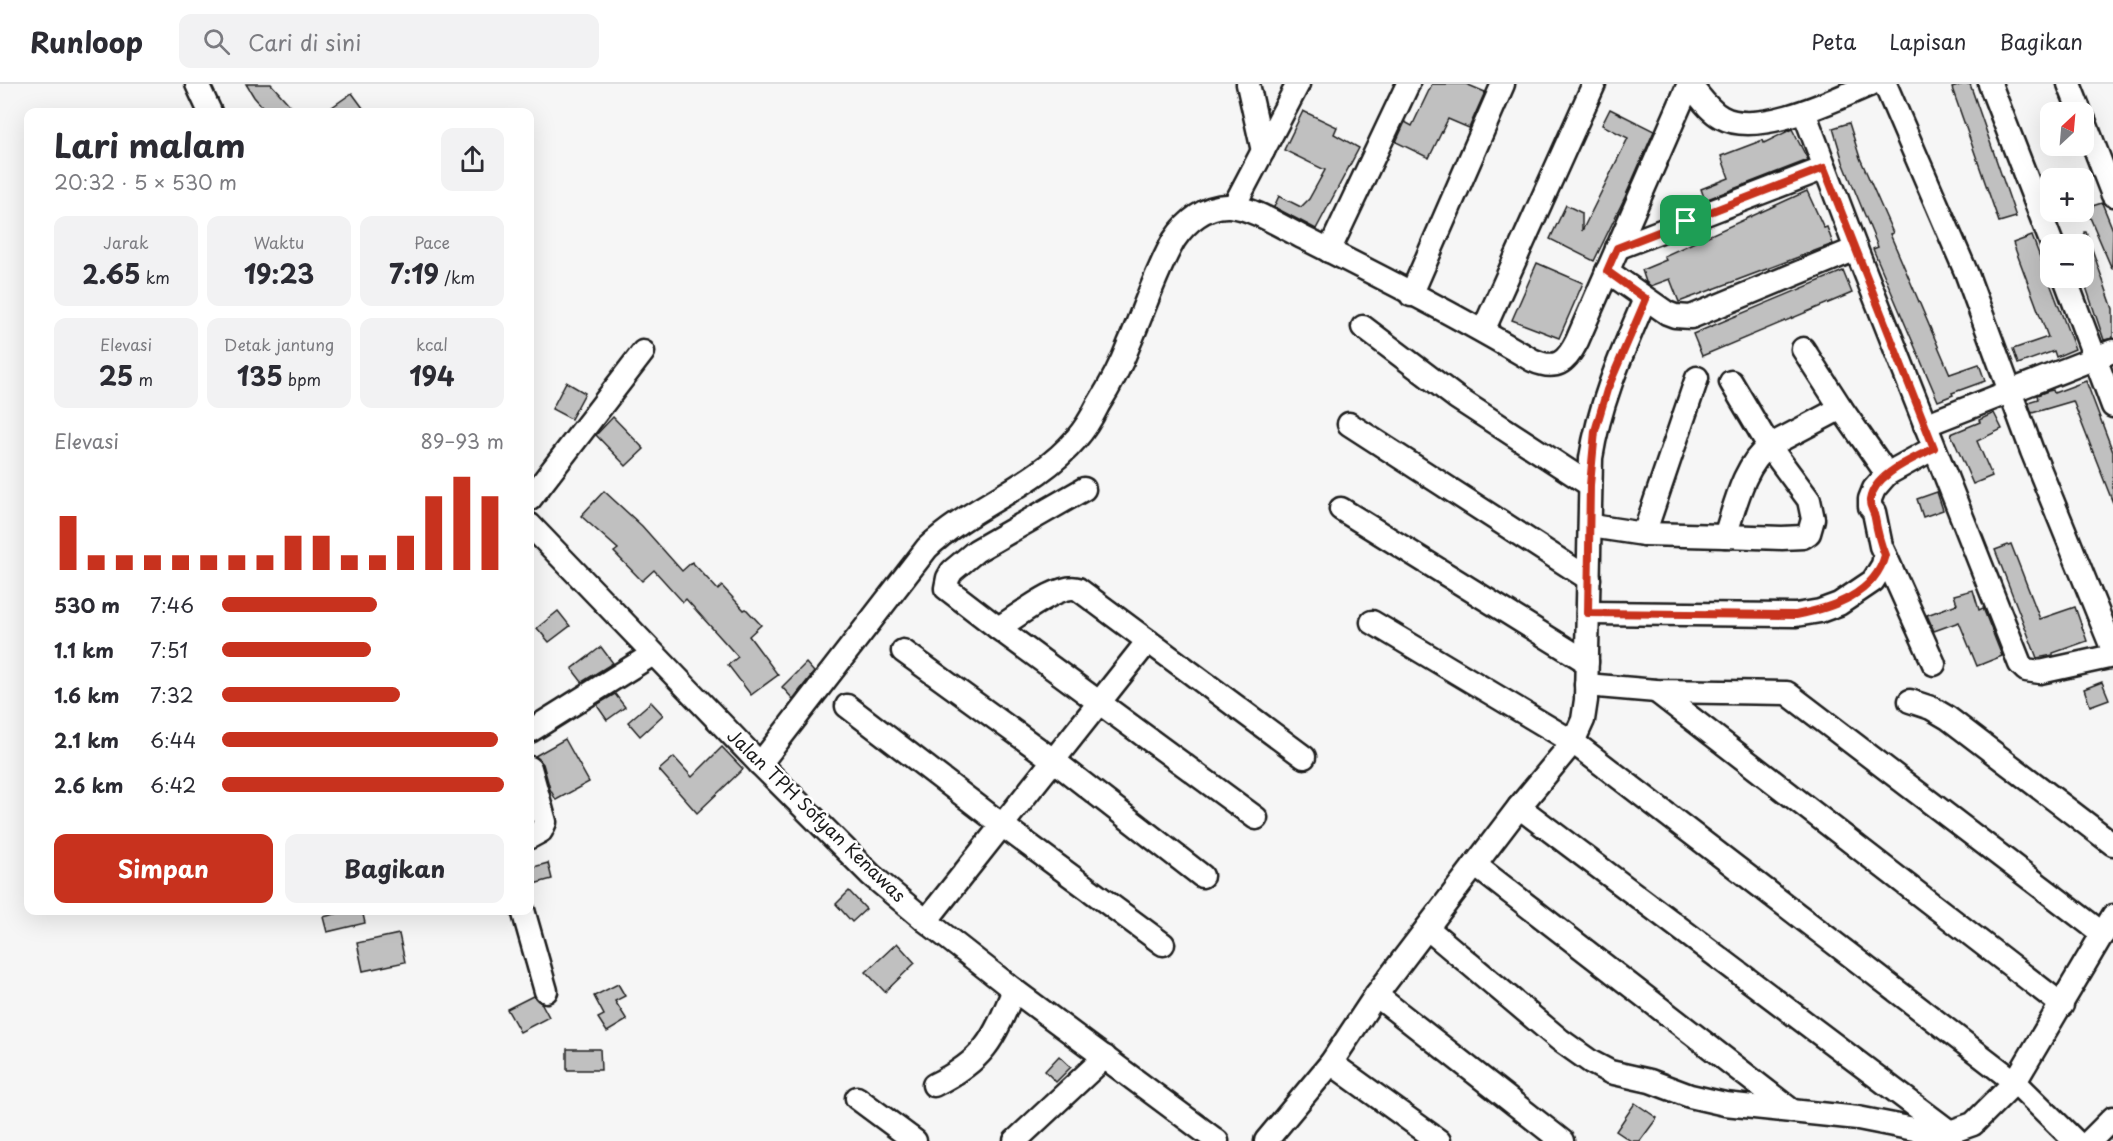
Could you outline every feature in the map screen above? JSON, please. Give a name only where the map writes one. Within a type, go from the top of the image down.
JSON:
[{"type":"street","points":[[197,84],[208,108]]},
{"type":"street","points":[[1248,84],[1263,151]]},
{"type":"street","points":[[1234,206],[1298,84]]},
{"type":"street","points":[[1329,251],[1408,84]]},
{"type":"street","points":[[1411,295],[1503,84]]},
{"type":"street","points":[[1483,331],[1594,84]]},
{"type":"street","points":[[760,764],[927,548],[943,532],[965,517],[1039,474],[1078,438],[1118,370],[1175,238],[1187,224],[1201,214],[1213,207],[1234,206],[1256,214],[1483,331],[1540,364],[1556,364],[1566,360],[1577,341],[1689,84],[1722,118],[1736,123],[1751,123],[1804,112],[1871,84]]},
{"type":"street","points":[[1885,84],[1955,245],[2010,391],[2113,650]]},
{"type":"street","points":[[1990,84],[2048,234]]},
{"type":"street","points":[[2069,84],[2076,102]]},
{"type":"street","points":[[1804,112],[2020,664],[2026,670],[2040,672],[2113,656]]},
{"type":"street","points":[[2094,146],[2113,195]]},
{"type":"street","points":[[1617,248],[1824,168]]},
{"type":"street","points":[[1607,271],[1667,313],[1675,316],[1691,316],[1856,249]]},
{"type":"street","points":[[2070,288],[2104,355],[2113,406]]},
{"type":"street","points":[[1266,1141],[1331,1063],[1376,994],[1519,807],[1573,742],[1583,720],[1587,662],[1590,485],[1595,431],[1607,390],[1646,299]]},
{"type":"street","points":[[1363,327],[1457,398],[1590,485]]},
{"type":"street","points":[[1803,349],[1887,474]]},
{"type":"street","points":[[534,494],[643,352]]},
{"type":"street","points":[[1925,424],[2104,355]]},
{"type":"street","points":[[1644,534],[1697,378]]},
{"type":"street","points":[[1590,526],[1644,534],[1782,538],[1803,537],[1809,533],[1814,519],[1809,500],[1769,446],[1731,382]]},
{"type":"street","points":[[1725,536],[1752,465],[1759,454],[1769,446],[1841,408]]},
{"type":"street","points":[[1349,423],[1589,579]]},
{"type":"street","points":[[1934,448],[1887,474],[1874,489],[1870,499],[1870,507],[1874,512],[1881,546],[1934,664]]},
{"type":"street","points":[[1084,489],[976,551],[948,578],[946,588],[1256,818]]},
{"type":"street","points":[[1341,509],[1587,662]]},
{"type":"street","name":"Jalan TPH Sofyan Kenawas","points":[[534,529],[760,764],[871,874],[926,921],[1014,990],[1217,1141]]},
{"type":"street","points":[[1588,613],[1796,615],[1839,604],[1873,581],[1885,555]]},
{"type":"street","points":[[998,628],[1060,590],[1072,587],[1078,589],[1304,757]]},
{"type":"street","points":[[1372,622],[1573,742],[2015,1082],[2074,1141]]},
{"type":"street","points":[[926,921],[1148,641]]},
{"type":"street","points":[[903,651],[1053,760],[1202,876]]},
{"type":"street","points":[[534,728],[653,654]]},
{"type":"street","points":[[1427,928],[1560,1040],[1591,1062],[1610,1072],[1650,1081],[1690,1096],[1725,1104],[1882,1121],[1929,1132],[1950,1132],[1973,1124],[2015,1082],[2108,925],[1787,693],[1656,691],[1586,685]]},
{"type":"street","points":[[1656,691],[2062,1005]]},
{"type":"street","points":[[1910,701],[1931,708],[1948,718],[2113,844]]},
{"type":"street","points":[[847,706],[1002,825],[1163,944]]},
{"type":"street","points":[[534,782],[545,822],[541,831],[534,835]]},
{"type":"street","points":[[1519,807],[1950,1132]]},
{"type":"street","points":[[1475,865],[1791,1110]]},
{"type":"street","points":[[524,915],[546,991]]},
{"type":"street","points":[[934,1085],[968,1066],[979,1055],[993,1037],[1014,990]]},
{"type":"street","points":[[1376,994],[1562,1141]]},
{"type":"street","points":[[1015,1141],[1105,1057]]},
{"type":"street","points":[[1331,1063],[1439,1141]]},
{"type":"street","points":[[857,1098],[915,1141]]},
{"type":"street","points":[[2090,1141],[2113,1118]]},
{"type":"building","points":[[246,84],[271,84],[292,108],[264,108]]},
{"type":"building","points":[[1432,84],[1466,84],[1485,92],[1469,128],[1448,119],[1429,158],[1396,142],[1405,122],[1412,126]]},
{"type":"building","points":[[1970,84],[2016,217],[1999,222],[1952,88]]},
{"type":"building","points":[[352,93],[363,108],[331,108]]},
{"type":"building","points":[[1610,109],[1654,131],[1594,261],[1550,239],[1566,205],[1582,213],[1582,231],[1628,138],[1602,125]]},
{"type":"building","points":[[1303,111],[1337,127],[1334,134],[1359,148],[1316,229],[1274,207],[1279,196],[1301,207],[1309,199],[1325,170],[1284,150]]},
{"type":"building","points":[[1849,123],[1860,158],[1893,233],[1890,234],[1950,374],[1979,364],[1985,381],[1952,393],[1953,395],[1938,401],[1873,249],[1878,247],[1843,162],[1833,128]]},
{"type":"building","points":[[1792,129],[1808,160],[1705,200],[1701,189],[1729,178],[1721,156],[1763,140],[1764,143]]},
{"type":"building","points":[[1807,191],[1824,228],[1827,227],[1833,244],[1679,302],[1670,279],[1651,286],[1646,282],[1642,270],[1666,260],[1664,256]]},
{"type":"building","points":[[2102,203],[2113,230],[2112,269],[2092,222],[2094,222],[2094,206]]},
{"type":"building","points":[[2032,236],[2040,257],[2040,288],[2052,288],[2075,349],[2056,357],[2054,351],[2018,364],[2013,349],[2048,337],[2013,243]]},
{"type":"building","points":[[2094,255],[2113,309],[2113,338],[2104,340],[2086,288],[2094,288]]},
{"type":"building","points":[[1537,263],[1583,283],[1559,338],[1512,320]]},
{"type":"building","points":[[1843,271],[1852,293],[1702,356],[1693,334]]},
{"type":"building","points":[[2086,381],[2113,452],[2113,503],[2073,401],[2032,413],[2028,402],[2038,399],[2037,395],[2048,391],[2053,390],[2054,393]]},
{"type":"building","points":[[566,382],[585,393],[571,419],[552,409]]},
{"type":"building","points":[[1994,413],[2002,429],[1977,441],[1992,476],[1973,484],[1951,434],[1980,422],[1979,420]]},
{"type":"building","points":[[613,417],[644,449],[626,466],[596,435]]},
{"type":"building","points":[[604,491],[642,526],[682,571],[692,562],[718,590],[722,586],[744,610],[746,609],[761,625],[749,636],[778,675],[751,695],[728,665],[738,657],[686,599],[683,602],[654,570],[642,581],[614,552],[618,549],[581,516]]},
{"type":"building","points":[[1937,492],[1943,510],[1923,517],[1917,499]]},
{"type":"building","points":[[2011,544],[2040,619],[2075,607],[2087,641],[2053,653],[2053,655],[2037,658],[1995,550]]},
{"type":"building","points":[[1973,590],[1979,610],[1983,608],[2002,656],[1977,666],[1959,622],[1934,631],[1927,615],[1957,604],[1954,595]]},
{"type":"building","points":[[558,611],[570,626],[549,642],[537,628]]},
{"type":"building","points":[[601,647],[613,663],[582,682],[572,669]]},
{"type":"building","points":[[806,663],[814,672],[793,699],[782,687]]},
{"type":"building","points":[[2102,682],[2109,699],[2090,706],[2084,689]]},
{"type":"building","points":[[615,694],[625,707],[607,720],[598,704]]},
{"type":"building","points":[[651,702],[663,715],[640,736],[628,722]]},
{"type":"building","points":[[565,739],[589,782],[556,800],[550,789],[543,764],[535,756]]},
{"type":"building","points":[[722,747],[743,769],[697,813],[659,770],[674,757],[692,777]]},
{"type":"building","points":[[548,863],[552,879],[534,884],[534,867]]},
{"type":"building","points":[[849,891],[866,909],[852,922],[836,904]]},
{"type":"building","points":[[363,915],[365,923],[327,932],[323,917]]},
{"type":"building","points":[[399,934],[405,962],[363,971],[357,943]]},
{"type":"building","points":[[897,943],[915,963],[885,992],[866,972]]},
{"type":"building","points":[[618,984],[625,996],[615,1001],[627,1020],[607,1032],[598,1018],[604,1015],[594,996]]},
{"type":"building","points":[[533,996],[542,1004],[549,1017],[520,1032],[507,1009]]},
{"type":"building","points":[[567,1049],[600,1049],[601,1070],[567,1070]]},
{"type":"building","points":[[1059,1056],[1071,1067],[1056,1082],[1045,1071]]},
{"type":"building","points":[[1635,1103],[1657,1118],[1640,1141],[1631,1141],[1616,1131]]},
{"type":"route","points":[[1824,168],[1934,448],[1887,474],[1874,489],[1870,507],[1874,512],[1885,555],[1882,565],[1873,581],[1839,604],[1796,615],[1588,613],[1591,458],[1595,431],[1607,390],[1646,299],[1607,271],[1617,248],[1686,221],[1824,168]]}]
